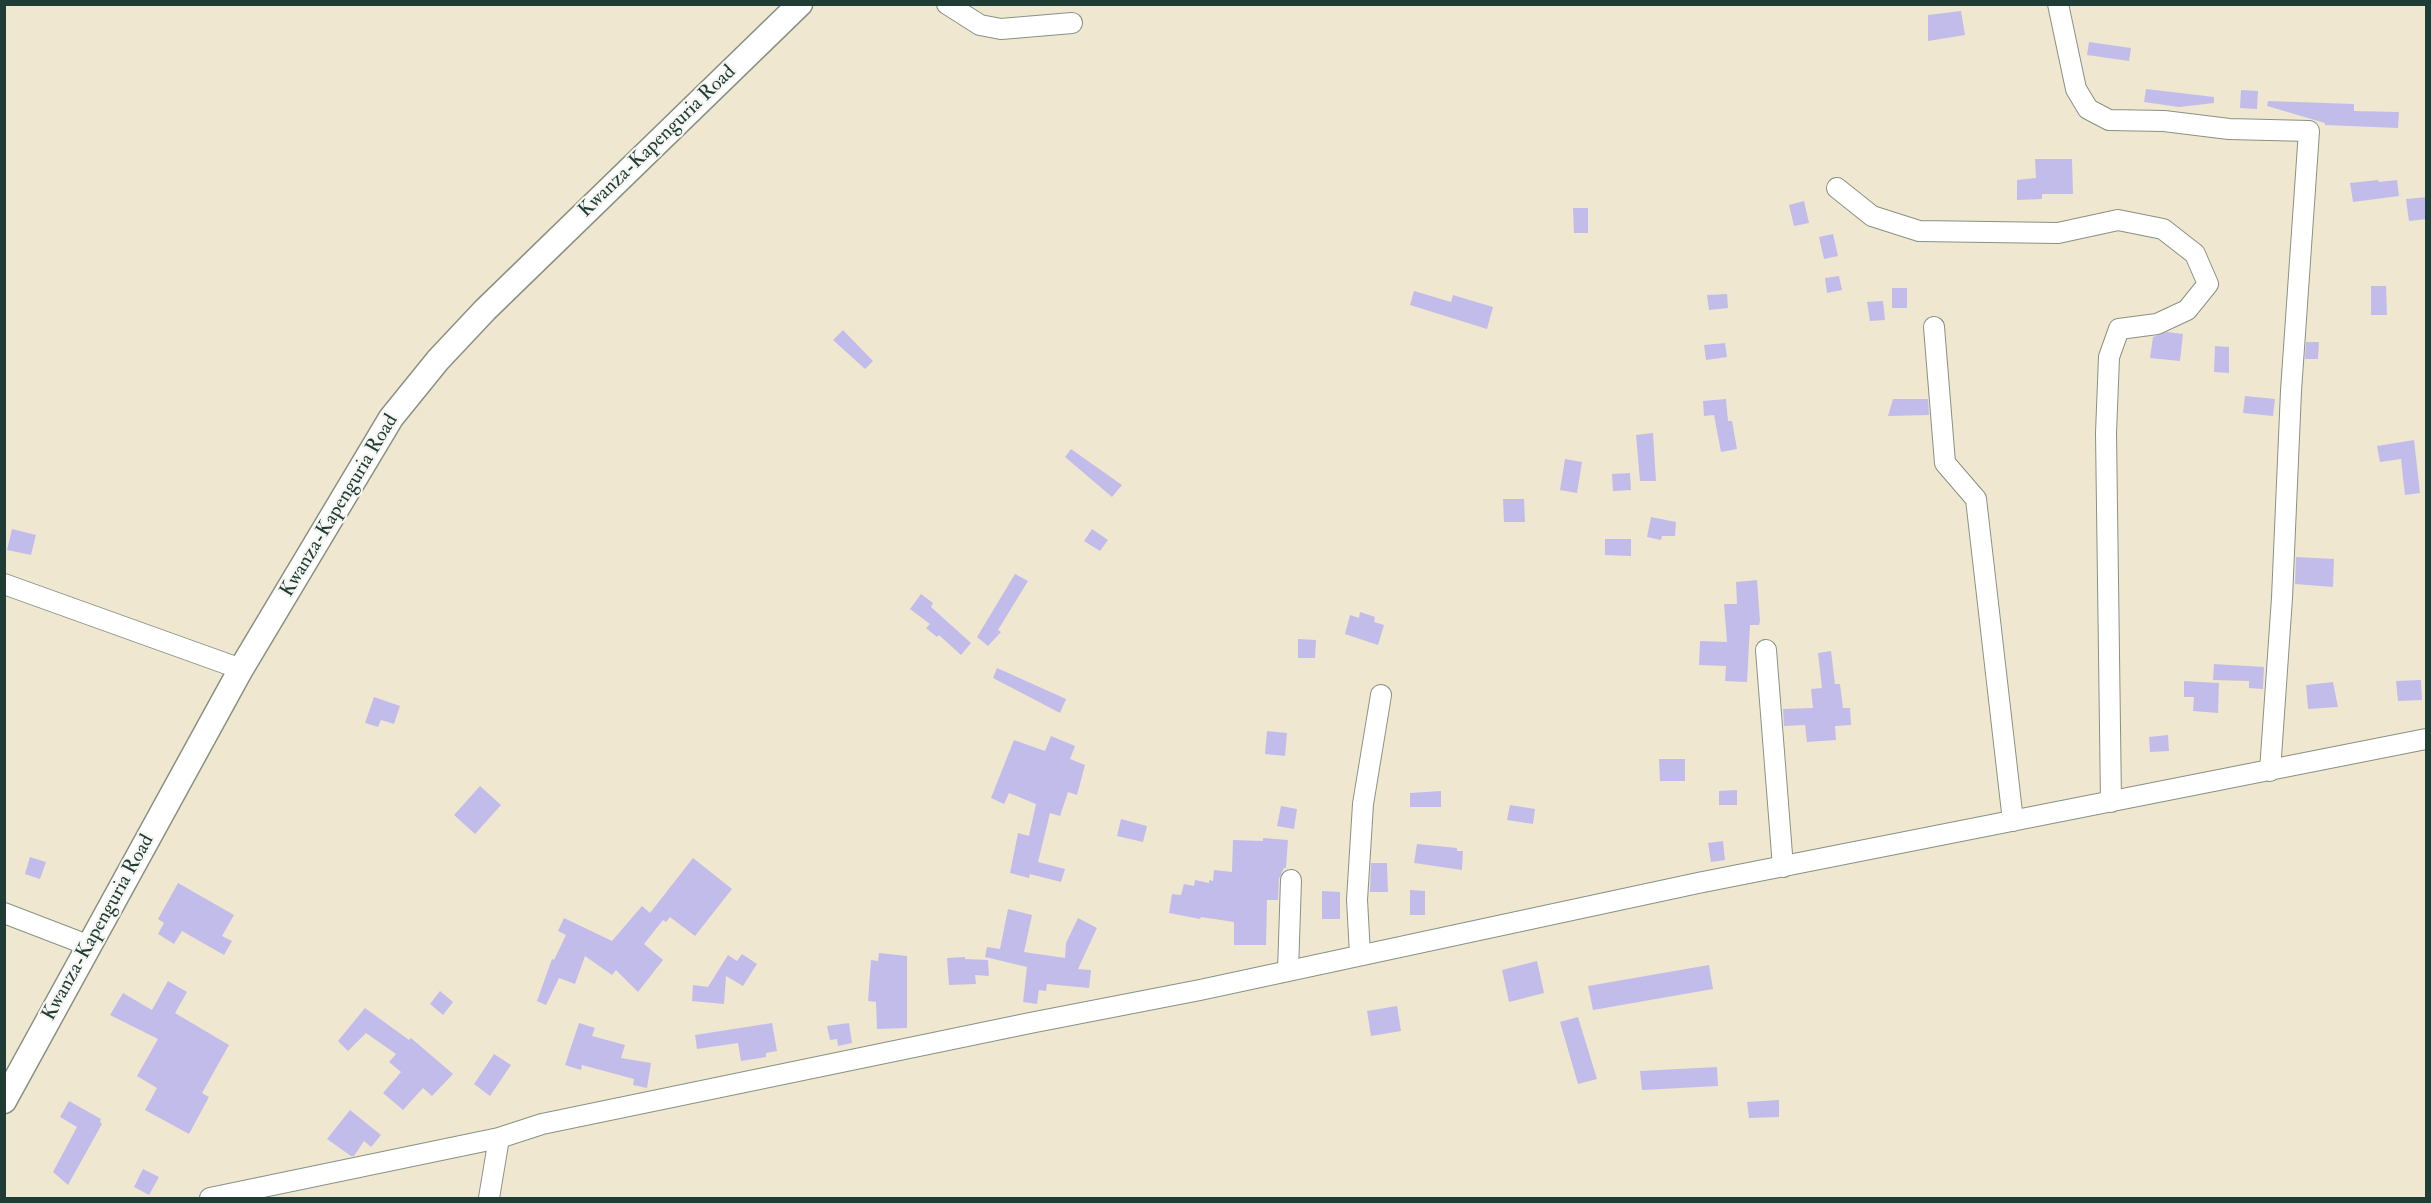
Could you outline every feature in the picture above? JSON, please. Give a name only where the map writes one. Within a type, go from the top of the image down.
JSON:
[{"type":"street","name":"Kwanza-Kapenguria Road","points":[[4,1101],[241,669],[391,418],[438,360],[485,310],[800,4]]},
{"type":"street","points":[[947,4],[980,25],[1001,29],[1072,23]]},
{"type":"street","points":[[2058,4],[2076,89],[2088,110],[2109,120],[2164,121],[2229,129],[2309,131],[2291,392],[2282,598],[2270,771]]},
{"type":"street","points":[[1837,188],[1872,216],[1919,231],[2058,233],[2118,220],[2163,229],[2195,254],[2208,284],[2187,310],[2157,324],[2120,328],[2109,357],[2106,433],[2111,802]]},
{"type":"street","points":[[1934,327],[1945,463],[1976,500],[2013,821]]},
{"type":"street","points":[[4,584],[241,669]]},
{"type":"street","points":[[1766,650],[1783,867]]},
{"type":"street","points":[[1360,954],[1357,900],[1362,815],[1381,695]]},
{"type":"street","points":[[210,1198],[499,1138],[542,1124],[1288,971],[1360,954],[2427,739]]},
{"type":"street","points":[[1288,971],[1291,880]]},
{"type":"street","points":[[4,913],[90,946]]},
{"type":"street","points":[[489,1198],[499,1138]]},
{"type":"building","points":[[1961,11],[1965,35],[1928,41],[1928,15]]},
{"type":"building","points":[[2089,42],[2131,48],[2129,61],[2087,55]]},
{"type":"building","points":[[2146,89],[2214,97],[2214,103],[2179,107],[2144,102]]},
{"type":"building","points":[[2241,90],[2258,91],[2257,109],[2240,108]]},
{"type":"building","points":[[2268,101],[2354,104],[2354,111],[2399,112],[2398,128],[2325,125],[2325,123],[2267,106]]},
{"type":"building","points":[[2035,159],[2072,159],[2073,194],[2042,194],[2042,199],[2017,200],[2017,180],[2036,178]]},
{"type":"building","points":[[2378,180],[2379,182],[2397,180],[2399,196],[2353,202],[2350,183]]},
{"type":"building","points":[[2427,197],[2427,219],[2409,221],[2406,199]]},
{"type":"building","points":[[1804,201],[1809,223],[1794,226],[1789,205]]},
{"type":"building","points":[[1573,208],[1588,208],[1588,233],[1574,233]]},
{"type":"building","points":[[1833,234],[1838,256],[1824,259],[1819,237]]},
{"type":"building","points":[[1839,276],[1842,290],[1827,293],[1825,278]]},
{"type":"building","points":[[2371,286],[2386,286],[2387,315],[2371,315]]},
{"type":"building","points":[[1892,288],[1907,288],[1907,308],[1892,308]]},
{"type":"building","points":[[1414,291],[1451,302],[1453,295],[1493,307],[1487,329],[1410,305]]},
{"type":"building","points":[[1727,294],[1728,308],[1709,310],[1707,295]]},
{"type":"building","points":[[1883,301],[1885,320],[1870,321],[1867,302]]},
{"type":"building","points":[[843,330],[873,361],[865,369],[833,340]]},
{"type":"building","points":[[2167,332],[2183,334],[2180,361],[2150,358],[2153,337]]},
{"type":"building","points":[[2306,342],[2319,342],[2318,359],[2305,359]]},
{"type":"building","points":[[1725,343],[1727,357],[1706,360],[1704,345]]},
{"type":"building","points":[[2215,346],[2229,347],[2229,373],[2214,372]]},
{"type":"building","points":[[2245,396],[2275,399],[2273,416],[2243,413]]},
{"type":"building","points":[[1726,399],[1728,421],[1732,421],[1737,449],[1721,452],[1714,415],[1704,416],[1703,401]]},
{"type":"building","points":[[1893,399],[1928,399],[1929,415],[1888,416]]},
{"type":"building","points":[[1653,433],[1656,481],[1640,481],[1636,435]]},
{"type":"building","points":[[2414,440],[2420,493],[2405,495],[2401,459],[2380,462],[2377,446]]},
{"type":"building","points":[[1071,449],[1122,485],[1112,497],[1065,457]]},
{"type":"building","points":[[1565,459],[1582,462],[1577,493],[1560,490]]},
{"type":"building","points":[[1630,473],[1631,490],[1613,491],[1612,474]]},
{"type":"building","points":[[1503,499],[1524,499],[1525,522],[1504,522]]},
{"type":"building","points":[[1651,517],[1676,522],[1675,536],[1662,536],[1661,540],[1647,537]]},
{"type":"building","points":[[12,529],[36,535],[31,555],[7,550]]},
{"type":"building","points":[[1092,529],[1108,540],[1100,551],[1084,541]]},
{"type":"building","points":[[1605,539],[1631,539],[1631,556],[1605,555]]},
{"type":"building","points":[[2296,557],[2334,559],[2333,587],[2295,584]]},
{"type":"building","points":[[1015,574],[1028,581],[998,630],[1001,632],[988,646],[977,637]]},
{"type":"building","points":[[1757,580],[1760,621],[1759,625],[1750,625],[1747,682],[1725,681],[1726,666],[1699,665],[1700,641],[1727,642],[1724,604],[1737,604],[1736,582]]},
{"type":"building","points":[[921,594],[933,603],[931,607],[971,643],[961,655],[939,635],[937,637],[926,628],[930,624],[910,609]]},
{"type":"building","points":[[1360,612],[1375,617],[1374,622],[1384,625],[1378,645],[1345,634],[1350,615],[1359,618]]},
{"type":"building","points":[[1298,639],[1316,640],[1315,658],[1298,658]]},
{"type":"building","points":[[1831,651],[1835,684],[1840,684],[1843,708],[1850,708],[1851,725],[1835,726],[1836,740],[1807,742],[1805,725],[1784,726],[1783,709],[1813,708],[1811,689],[1822,688],[1818,653]]},
{"type":"building","points":[[2214,664],[2264,667],[2263,689],[2249,688],[2249,681],[2213,680]]},
{"type":"building","points":[[997,668],[1066,699],[1060,713],[993,678]]},
{"type":"building","points":[[2421,680],[2422,700],[2398,701],[2396,681]]},
{"type":"building","points":[[2184,681],[2219,683],[2218,713],[2193,711],[2194,697],[2184,697]]},
{"type":"building","points":[[2333,682],[2338,707],[2308,709],[2306,685]]},
{"type":"building","points":[[374,697],[400,706],[394,724],[381,720],[378,727],[365,723]]},
{"type":"building","points":[[1267,731],[1287,733],[1285,756],[1265,754]]},
{"type":"building","points":[[2168,735],[2169,751],[2150,752],[2149,737]]},
{"type":"building","points":[[1051,736],[1075,746],[1070,759],[1085,765],[1077,795],[1068,792],[1060,816],[1050,813],[1038,862],[1065,869],[1061,882],[1030,874],[1029,878],[1010,873],[1018,833],[1029,836],[1036,804],[1009,793],[1004,804],[991,798],[1014,740],[1045,751]]},
{"type":"building","points":[[1659,759],[1685,759],[1685,781],[1660,781]]},
{"type":"building","points":[[480,786],[501,805],[475,834],[454,815]]},
{"type":"building","points":[[1737,790],[1737,805],[1719,805],[1719,791]]},
{"type":"building","points":[[1441,791],[1441,807],[1410,807],[1410,793]]},
{"type":"building","points":[[1510,805],[1535,809],[1533,824],[1507,820]]},
{"type":"building","points":[[1281,806],[1297,809],[1294,829],[1277,826]]},
{"type":"building","points":[[1121,819],[1147,826],[1143,842],[1117,836]]},
{"type":"building","points":[[1263,838],[1288,840],[1286,868],[1279,879],[1278,900],[1267,900],[1266,945],[1234,945],[1234,922],[1169,913],[1172,894],[1181,895],[1184,884],[1194,886],[1195,880],[1209,883],[1209,880],[1213,881],[1214,870],[1232,872],[1233,840],[1263,841]]},
{"type":"building","points":[[1723,841],[1725,860],[1711,862],[1708,843]]},
{"type":"building","points":[[1417,844],[1457,848],[1457,851],[1463,851],[1462,870],[1414,863]]},
{"type":"building","points":[[30,857],[46,862],[40,879],[25,874]]},
{"type":"building","points":[[693,858],[732,889],[695,936],[670,917],[666,922],[663,920],[644,944],[663,960],[638,992],[616,970],[612,975],[585,956],[575,984],[559,978],[546,1005],[537,1001],[552,959],[554,960],[566,935],[558,931],[564,918],[612,941],[642,906],[650,913]]},
{"type":"building","points":[[1371,863],[1387,863],[1388,892],[1370,892]]},
{"type":"building","points":[[178,883],[234,915],[222,936],[232,941],[224,955],[182,931],[174,944],[158,934],[164,923],[158,919]]},
{"type":"building","points":[[1410,890],[1425,891],[1425,915],[1410,915]]},
{"type":"building","points":[[1322,891],[1340,892],[1340,919],[1322,919]]},
{"type":"building","points":[[1008,909],[1032,915],[1024,952],[1065,958],[1066,943],[1078,918],[1097,928],[1078,969],[1091,970],[1089,988],[1047,984],[1046,991],[1039,990],[1037,1004],[1023,1002],[1027,967],[985,957],[987,947],[1000,949]]},
{"type":"building","points":[[879,953],[907,956],[907,1028],[877,1029],[876,1002],[868,1001],[871,960],[878,961]]},
{"type":"building","points":[[742,954],[757,964],[743,986],[726,976],[724,1004],[692,1001],[693,985],[708,987],[728,955],[737,961]]},
{"type":"building","points":[[965,957],[965,959],[988,960],[989,976],[975,975],[976,984],[949,985],[947,958]]},
{"type":"building","points":[[1537,961],[1544,993],[1509,1002],[1502,970]]},
{"type":"building","points":[[1709,965],[1713,989],[1593,1010],[1588,986]]},
{"type":"building","points":[[168,981],[187,992],[175,1013],[229,1045],[202,1093],[209,1097],[189,1134],[145,1110],[157,1088],[137,1076],[158,1039],[110,1015],[123,993],[152,1010]]},
{"type":"building","points":[[440,991],[453,1002],[443,1015],[430,1004]]},
{"type":"building","points":[[1397,1006],[1401,1031],[1371,1036],[1367,1011]]},
{"type":"building","points":[[365,1008],[409,1040],[411,1038],[453,1074],[432,1096],[423,1088],[403,1110],[383,1093],[401,1072],[389,1062],[396,1054],[366,1033],[348,1051],[338,1041]]},
{"type":"building","points":[[1578,1017],[1597,1079],[1578,1084],[1560,1022]]},
{"type":"building","points":[[579,1023],[595,1028],[592,1036],[625,1045],[621,1058],[651,1063],[647,1088],[633,1085],[634,1079],[582,1065],[581,1070],[565,1065]]},
{"type":"building","points":[[772,1023],[777,1051],[766,1053],[766,1057],[741,1061],[738,1043],[697,1049],[695,1035]]},
{"type":"building","points":[[849,1023],[852,1043],[838,1046],[837,1039],[830,1040],[827,1026]]},
{"type":"building","points":[[494,1054],[511,1065],[490,1096],[474,1084]]},
{"type":"building","points":[[1717,1067],[1718,1086],[1642,1090],[1640,1071]]},
{"type":"building","points":[[1779,1100],[1779,1117],[1749,1118],[1747,1102]]},
{"type":"building","points":[[69,1101],[101,1119],[102,1124],[68,1185],[53,1172],[77,1127],[60,1117]]},
{"type":"building","points":[[350,1110],[381,1135],[371,1147],[364,1141],[354,1156],[327,1139]]},
{"type":"building","points":[[143,1169],[159,1177],[149,1195],[134,1187]]}]
